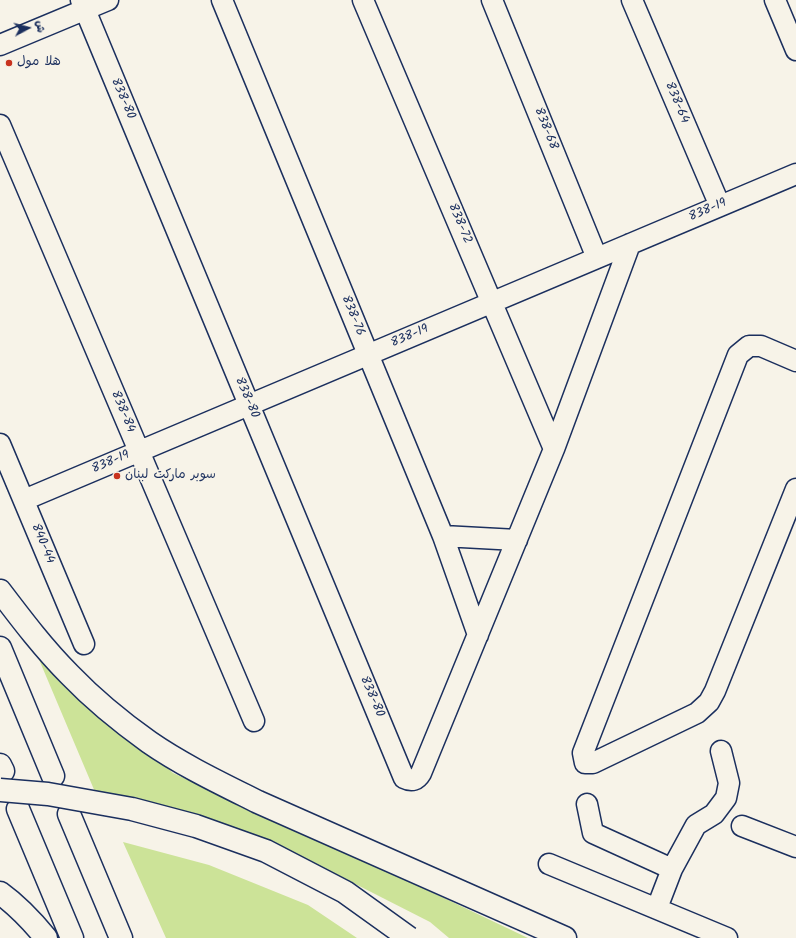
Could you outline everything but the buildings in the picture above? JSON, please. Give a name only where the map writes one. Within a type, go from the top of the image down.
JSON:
[{"type":"highway","points":[[0,591],[26,626],[70,675],[94,698],[150,743],[221,784],[258,802],[565,938]]},
{"type":"highway","points":[[0,648],[54,776]]},
{"type":"highway","points":[[1,776],[48,794],[132,809],[196,826],[266,851],[346,892],[409,938]]},
{"type":"highway","points":[[18,809],[72,938]]},
{"type":"highway","points":[[69,814],[121,938]]},
{"type":"highway","points":[[0,893],[10,900],[31,920],[46,938]]},
{"type":"street","points":[[0,45],[82,5],[108,0]]},
{"type":"street","name":"838-76","points":[[222,0],[443,536],[478,634]]},
{"type":"street","name":"838-72","points":[[363,0],[554,449]]},
{"type":"street","name":"838-68","points":[[492,0],[597,258]]},
{"type":"street","name":"838-64","points":[[632,0],[720,206]]},
{"type":"street","points":[[775,0],[796,50]]},
{"type":"street","name":"838-80","points":[[82,5],[404,778],[408,780],[413,781],[418,778],[421,773],[478,634]]},
{"type":"street","name":"838-84","points":[[0,125],[254,721]]},
{"type":"street","name":"838-19","points":[[24,500],[796,174]]},
{"type":"street","points":[[478,634],[554,449],[630,244]]},
{"type":"street","points":[[796,361],[761,346],[749,346],[738,355],[583,753],[585,762],[593,764],[697,713],[709,702],[715,691],[796,490]]},
{"type":"street","name":"840-44","points":[[0,444],[84,644]]},
{"type":"street","points":[[443,536],[517,540]]},
{"type":"street","points":[[657,908],[672,869],[696,825],[714,814],[726,798],[729,783],[721,751]]},
{"type":"street","points":[[587,804],[593,833],[672,869]]},
{"type":"street","points":[[742,826],[796,847]]},
{"type":"street","points":[[549,864],[727,938]]},
{"type":"green space","points":[[35,650],[173,773],[381,868],[528,938],[449,938],[430,922],[316,864],[172,813],[98,799]]},
{"type":"green space","points":[[123,842],[209,865],[308,905],[357,938],[166,938]]},
{"type":"place","name":"هلا مول","points":[[9,63]]},
{"type":"place","name":"سوبر ماركت لبنان","points":[[117,476]]}]
